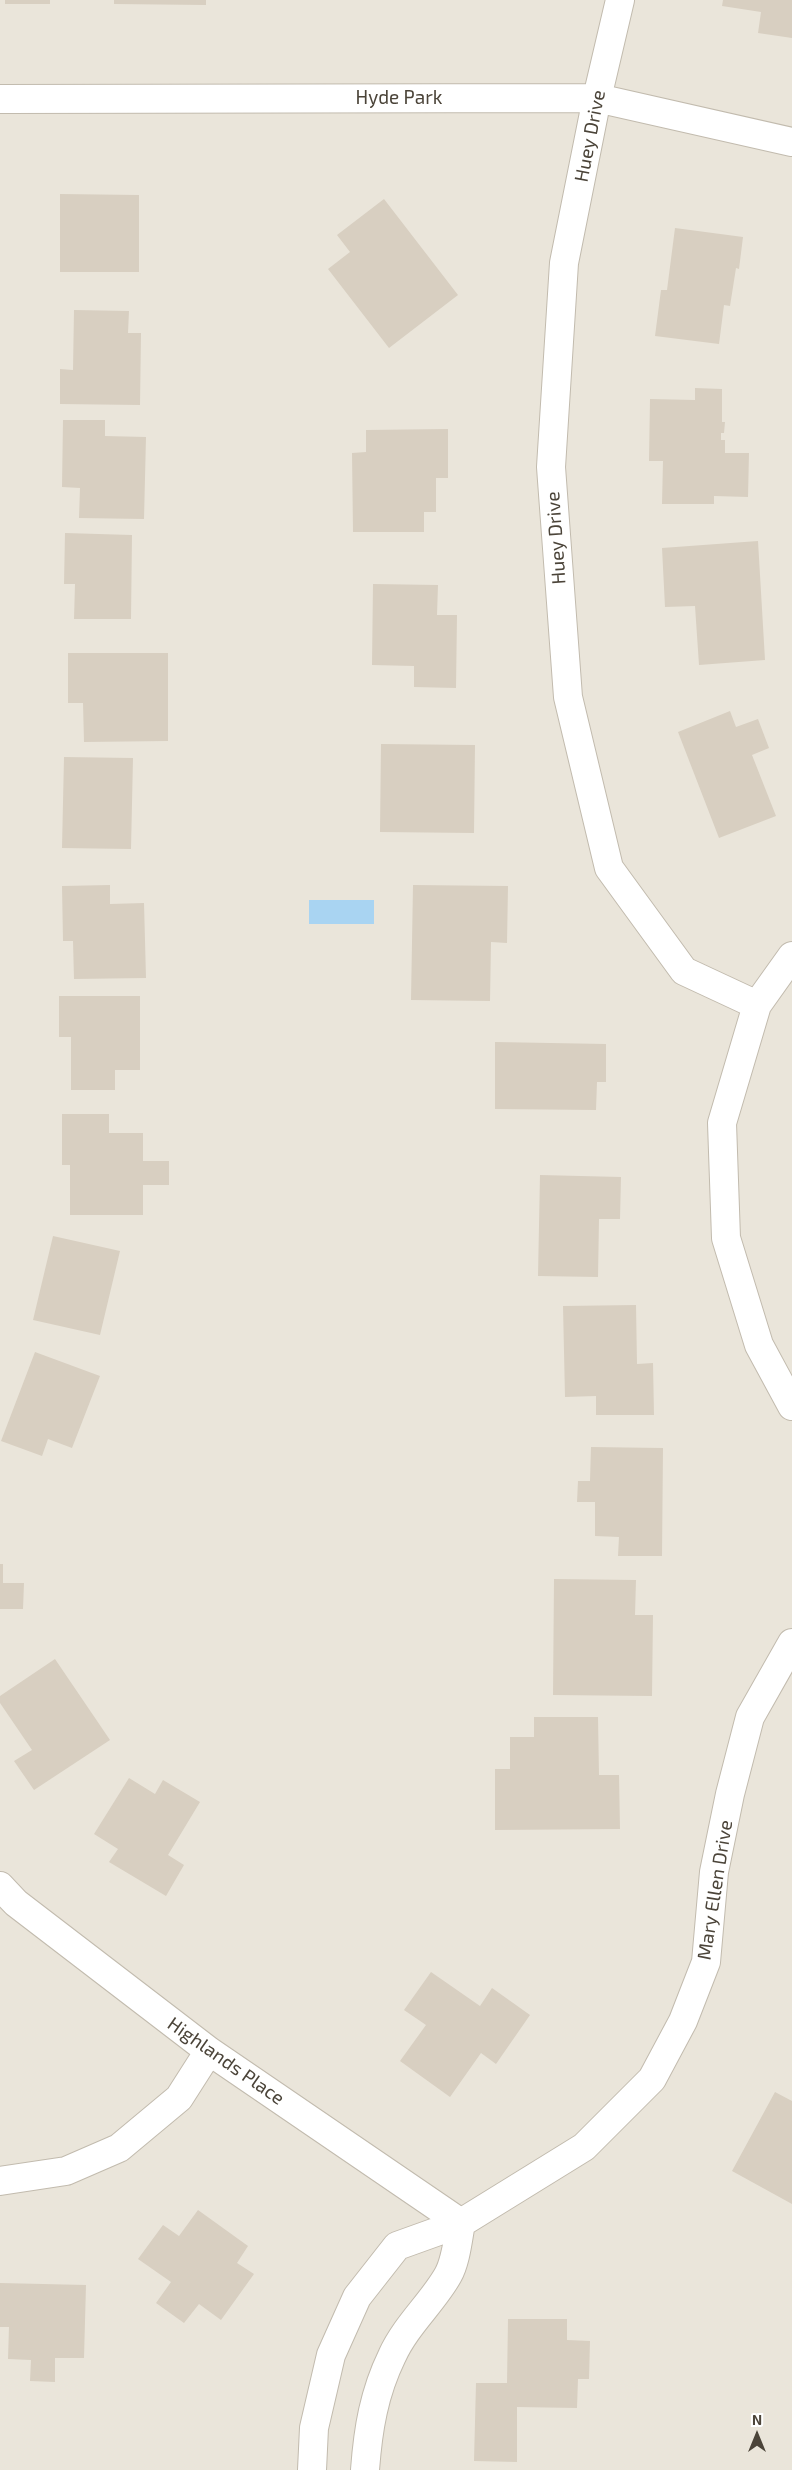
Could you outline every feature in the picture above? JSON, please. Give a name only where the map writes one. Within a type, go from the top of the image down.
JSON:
[{"type":"street","name":"Huey Drive","points":[[620,0],[597,98],[564,263],[551,467],[568,697],[609,868],[684,971],[757,1005]]},
{"type":"street","name":"Hyde Park","points":[[0,100],[597,98],[792,142]]},
{"type":"street","points":[[792,956],[757,1005],[722,1123],[726,1238],[759,1345],[792,1406]]},
{"type":"street","name":"Mary Ellen Drive","points":[[312,2470],[314,2428],[331,2355],[357,2297],[397,2246],[461,2223],[584,2147],[652,2079],[683,2021],[706,1962],[714,1872],[730,1794],[750,1717],[792,1643]]},
{"type":"street","name":"Highlands Place","points":[[0,1886],[16,1903],[209,2051],[461,2223]]},
{"type":"street","points":[[0,2182],[66,2171],[119,2148],[179,2098],[209,2051]]},
{"type":"street","points":[[365,2470],[368,2428],[375,2396],[392,2354],[413,2320],[449,2274],[461,2223]]},
{"type":"shaded area","points":[[0,0],[792,0],[792,2470],[0,2470]]},
{"type":"water","points":[[309,900],[374,900],[374,924],[309,924]]},
{"type":"building","points":[[5,0],[50,0],[50,4],[5,4]]},
{"type":"building","points":[[114,0],[206,0],[206,5],[114,4]]},
{"type":"building","points":[[723,0],[792,0],[792,38],[758,33],[761,12],[722,6]]},
{"type":"building","points":[[60,194],[139,195],[139,272],[60,272]]},
{"type":"building","points":[[384,199],[458,295],[389,348],[328,269],[350,252],[337,235]]},
{"type":"building","points":[[675,228],[743,237],[739,269],[736,268],[730,306],[724,305],[719,344],[655,336],[661,290],[667,290]]},
{"type":"building","points":[[74,310],[129,311],[128,333],[141,333],[140,405],[60,404],[60,369],[73,370]]},
{"type":"building","points":[[695,388],[722,389],[722,422],[725,422],[724,433],[721,433],[721,440],[725,440],[725,453],[749,453],[748,497],[714,496],[714,504],[662,504],[663,461],[649,461],[650,399],[695,400]]},
{"type":"building","points":[[63,420],[105,420],[105,436],[146,437],[144,519],[79,518],[80,488],[62,487]]},
{"type":"building","points":[[448,429],[448,478],[436,478],[436,512],[424,512],[424,532],[353,532],[352,453],[366,452],[366,430]]},
{"type":"building","points":[[65,533],[132,535],[131,619],[74,619],[75,584],[64,584]]},
{"type":"building","points":[[758,541],[765,660],[699,665],[695,606],[665,607],[662,548]]},
{"type":"building","points":[[373,584],[438,585],[437,615],[457,615],[456,688],[414,687],[414,666],[372,665]]},
{"type":"building","points":[[68,653],[168,653],[168,741],[84,742],[83,703],[68,703]]},
{"type":"building","points":[[730,711],[736,727],[758,719],[769,748],[752,755],[776,816],[719,838],[678,732]]},
{"type":"building","points":[[381,744],[475,745],[474,833],[380,832]]},
{"type":"building","points":[[64,757],[133,758],[131,849],[62,848]]},
{"type":"building","points":[[110,885],[110,904],[144,903],[146,978],[74,979],[73,941],[63,941],[62,886]]},
{"type":"building","points":[[413,885],[508,886],[507,943],[491,942],[490,1001],[411,1000]]},
{"type":"building","points":[[59,996],[140,996],[140,1070],[115,1070],[115,1090],[71,1090],[71,1037],[59,1037]]},
{"type":"building","points":[[495,1042],[606,1044],[606,1082],[597,1082],[596,1110],[495,1109]]},
{"type":"building","points":[[62,1114],[109,1114],[109,1133],[143,1133],[143,1161],[169,1161],[169,1185],[143,1185],[143,1215],[70,1215],[70,1165],[62,1165]]},
{"type":"building","points":[[540,1175],[621,1177],[620,1219],[599,1219],[598,1277],[538,1276]]},
{"type":"building","points":[[53,1236],[120,1251],[100,1335],[33,1320]]},
{"type":"building","points":[[636,1305],[637,1364],[653,1363],[654,1415],[596,1415],[596,1396],[565,1397],[563,1306]]},
{"type":"building","points":[[35,1352],[100,1376],[72,1448],[48,1439],[42,1456],[1,1441]]},
{"type":"building","points":[[591,1447],[663,1448],[662,1556],[618,1556],[619,1537],[595,1536],[595,1502],[577,1502],[578,1481],[590,1481]]},
{"type":"building","points":[[0,1564],[3,1564],[3,1583],[24,1583],[23,1609],[0,1609]]},
{"type":"building","points":[[554,1579],[636,1580],[635,1615],[653,1615],[652,1696],[553,1695]]},
{"type":"building","points":[[55,1659],[110,1740],[34,1790],[14,1761],[32,1750],[0,1703],[0,1696]]},
{"type":"building","points":[[534,1717],[598,1717],[599,1775],[619,1775],[620,1829],[495,1830],[495,1769],[510,1769],[510,1737],[534,1737]]},
{"type":"building","points":[[129,1778],[155,1794],[163,1780],[200,1802],[168,1855],[184,1865],[166,1896],[109,1862],[118,1849],[94,1834]]},
{"type":"building","points":[[431,1972],[480,2006],[492,1988],[530,2015],[496,2064],[481,2053],[450,2097],[400,2061],[426,2025],[404,2010]]},
{"type":"building","points":[[775,2092],[792,2101],[792,2204],[732,2171]]},
{"type":"building","points":[[198,2210],[248,2246],[237,2263],[254,2274],[221,2320],[199,2304],[184,2323],[156,2303],[171,2282],[138,2259],[163,2225],[179,2236]]},
{"type":"building","points":[[0,2283],[86,2285],[84,2358],[55,2358],[55,2382],[30,2381],[31,2360],[8,2359],[9,2327],[0,2327]]},
{"type":"building","points":[[508,2319],[567,2319],[567,2340],[590,2341],[589,2379],[578,2379],[577,2408],[517,2407],[517,2462],[474,2461],[476,2383],[507,2383]]}]
